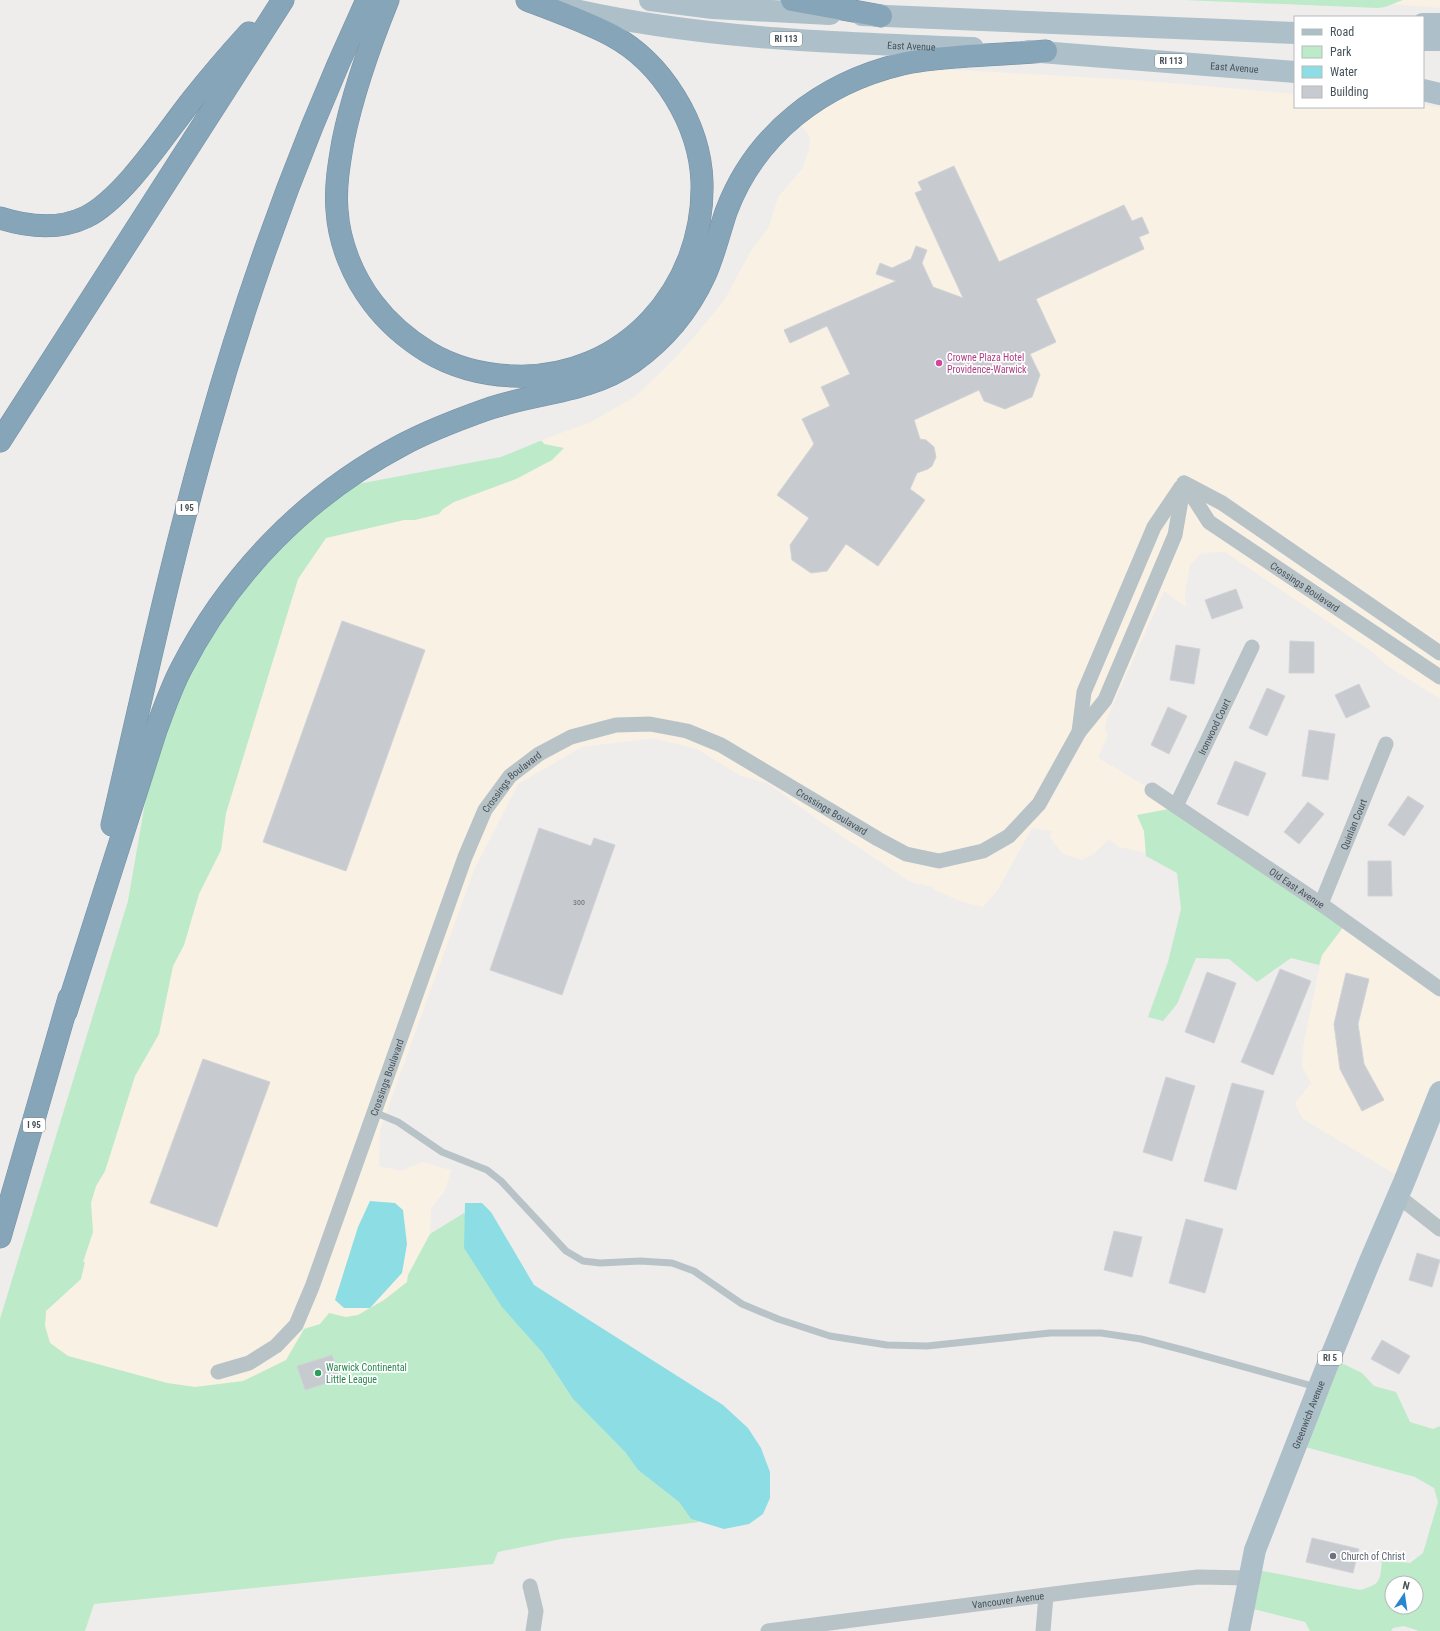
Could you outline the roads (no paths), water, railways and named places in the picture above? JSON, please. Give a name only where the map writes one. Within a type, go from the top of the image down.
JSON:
[{"type":"highway","points":[[0,218],[25,225],[52,226],[77,221],[99,209],[131,178],[203,85],[277,0]]},
{"type":"highway","points":[[0,441],[283,0]]},
{"type":"highway","name":"I 95","points":[[0,1237],[66,1012],[93,906],[181,533],[222,383],[258,271],[296,168],[367,0]]},
{"type":"highway","points":[[388,0],[359,78],[341,151],[338,171],[337,209],[343,243],[356,276],[365,293],[388,322],[405,336],[438,358],[455,365],[488,374],[523,376],[557,372],[591,362],[619,347],[648,324],[673,292],[691,256],[697,238],[702,198],[698,155],[684,113],[647,61],[632,48],[612,36],[529,0]]},
{"type":"highway","points":[[792,0],[881,16]]},
{"type":"highway","points":[[66,1012],[156,730],[168,698],[180,672],[208,622],[243,575],[269,544],[321,498],[346,479],[402,445],[433,430],[491,408],[572,390],[601,380],[645,353],[680,318],[698,290],[711,258],[729,203],[749,165],[763,146],[787,121],[827,92],[866,75],[903,63],[941,58],[1046,51]]},
{"type":"main road","name":"East Avenue","points":[[529,0],[607,17],[713,33],[782,39],[1046,51],[1294,72]]},
{"type":"main road","points":[[650,0],[713,8],[1294,34]]},
{"type":"main road","points":[[1424,24],[1440,24]]},
{"type":"main road","points":[[1236,31],[1294,27]]},
{"type":"main road","points":[[1424,40],[1440,40]]},
{"type":"main road","points":[[1424,81],[1440,82]]},
{"type":"main road","points":[[1424,90],[1440,94]]},
{"type":"main road","name":"Greenwich Avenue","points":[[1239,1631],[1255,1550],[1319,1387],[1440,1092]]},
{"type":"street","name":"Crossings Boulavard","points":[[1184,483],[1222,503],[1440,652]]},
{"type":"street","name":"Crossings Boulavard","points":[[1184,483],[1209,522],[1440,677]]},
{"type":"street","name":"Crossings Boulavard","points":[[218,1372],[249,1363],[276,1346],[296,1325],[312,1287],[465,857],[485,810],[510,776],[539,754],[572,737],[616,725],[650,724],[687,731],[721,745],[878,839],[906,854],[939,861],[983,851],[1009,836],[1039,804],[1079,732],[1105,700],[1175,534],[1184,483]]},
{"type":"street","name":"Crossings Boulavard","points":[[1079,732],[1084,692],[1154,527],[1184,483]]},
{"type":"street","name":"Ironwood Court","points":[[1176,806],[1252,647]]},
{"type":"street","name":"Quinlan Court","points":[[1321,904],[1386,744]]},
{"type":"street","name":"Old East Avenue","points":[[1152,790],[1321,904],[1440,989]]},
{"type":"street","points":[[1398,1196],[1440,1229]]},
{"type":"street","name":"Vancouver Avenue","points":[[768,1631],[870,1624],[1046,1596],[1198,1577],[1249,1578]]},
{"type":"street","points":[[530,1586],[536,1612],[533,1631]]},
{"type":"street","points":[[1043,1631],[1046,1596]]},
{"type":"lane","points":[[374,1112],[398,1122],[442,1152],[487,1170],[501,1180],[566,1251],[583,1261],[600,1263],[640,1261],[672,1263],[694,1271],[742,1304],[778,1319],[830,1336],[887,1345],[927,1346],[1050,1333],[1101,1333],[1187,1350],[1319,1387]]},
{"type":"water","points":[[370,1201],[395,1203],[403,1210],[407,1244],[402,1273],[370,1308],[344,1308],[335,1300],[358,1227]]},
{"type":"water","points":[[465,1203],[482,1203],[491,1212],[534,1285],[723,1405],[748,1428],[761,1448],[770,1472],[770,1498],[763,1514],[749,1524],[724,1529],[691,1519],[679,1502],[638,1470],[625,1452],[573,1399],[542,1352],[502,1307],[464,1248]]},
{"type":"place","name":"Crowne Plaza Hotel Providence-Warwick","points":[[939,363]]},
{"type":"place","name":"Warwick Continental Little League","points":[[318,1373]]},
{"type":"place","name":"Church of Christ","points":[[1333,1556]]}]
